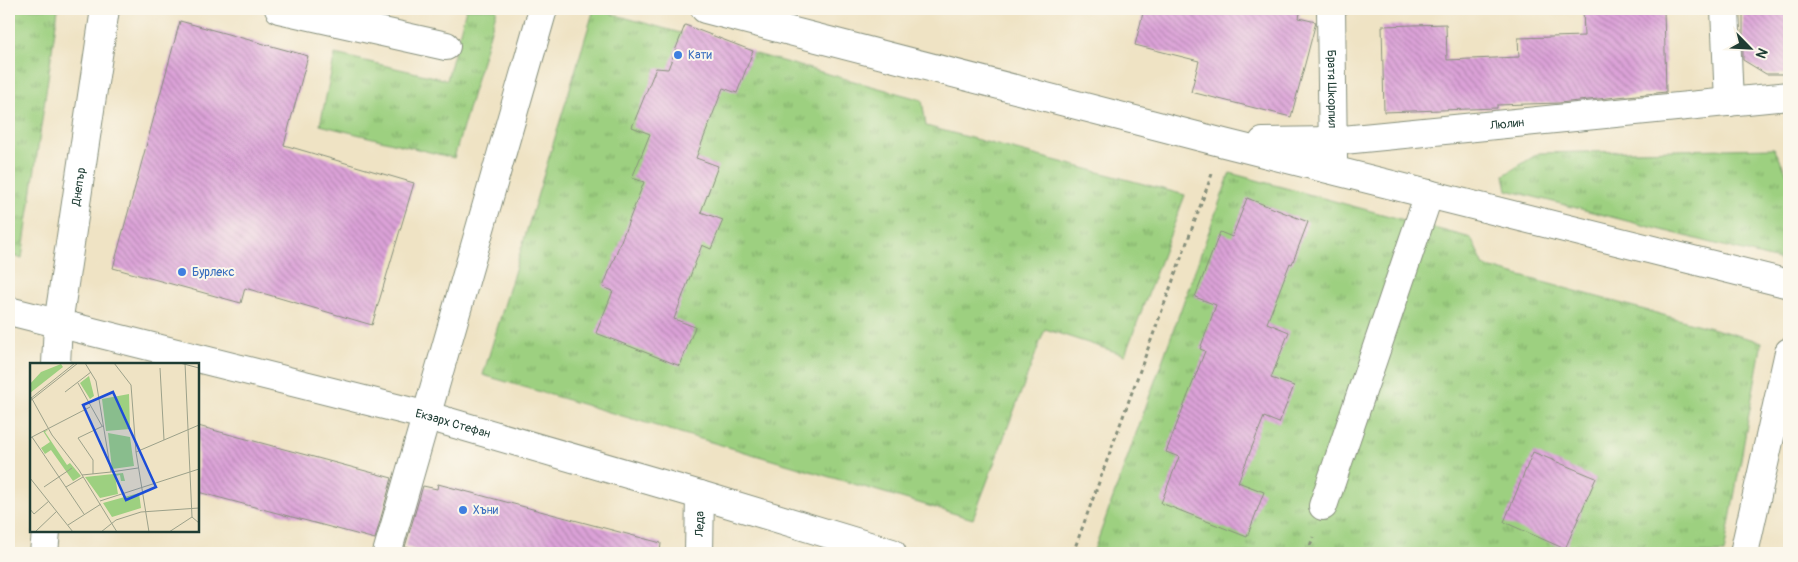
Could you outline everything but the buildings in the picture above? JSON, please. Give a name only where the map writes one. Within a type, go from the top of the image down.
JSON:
[{"type":"street","name":"Днепър","points":[[56,363],[58,324],[106,9]]},
{"type":"street","points":[[279,9],[446,46]]},
{"type":"street","points":[[387,553],[428,416],[543,9]]},
{"type":"street","points":[[705,9],[1224,143],[1789,284]]},
{"type":"street","name":"Братя Шкорпил","points":[[1331,9],[1334,170]]},
{"type":"street","points":[[1725,9],[1729,102]]},
{"type":"street","name":"Люлин","points":[[1224,143],[1333,142],[1789,96]]},
{"type":"street","points":[[1323,506],[1429,194]]},
{"type":"street","name":"Екзарх Стефан","points":[[9,311],[428,416],[892,553]]},
{"type":"street","points":[[1744,553],[1789,352]]},
{"type":"street","name":"Леда","points":[[698,553],[700,495]]},
{"type":"street","points":[[44,553],[46,532]]},
{"type":"path","points":[[1074,553],[1224,143]]},
{"type":"green space","points":[[9,9],[58,9],[22,258],[9,255]]},
{"type":"green space","points":[[466,9],[497,9],[454,158],[320,125],[335,54],[447,80]]},
{"type":"green space","points":[[594,9],[922,100],[926,126],[1185,195],[1125,355],[1045,329],[973,519],[483,375]]},
{"type":"green space","points":[[1774,148],[1788,175],[1789,228],[1782,261],[1507,190],[1504,175],[1539,153]]},
{"type":"green space","points":[[1230,173],[1471,238],[1484,266],[1762,342],[1724,553],[1093,553]]},
{"type":"place","name":"Кати","points":[[678,55]]},
{"type":"place","name":"Бурлекс","points":[[182,272]]},
{"type":"place","name":"Хъни","points":[[463,510]]}]
